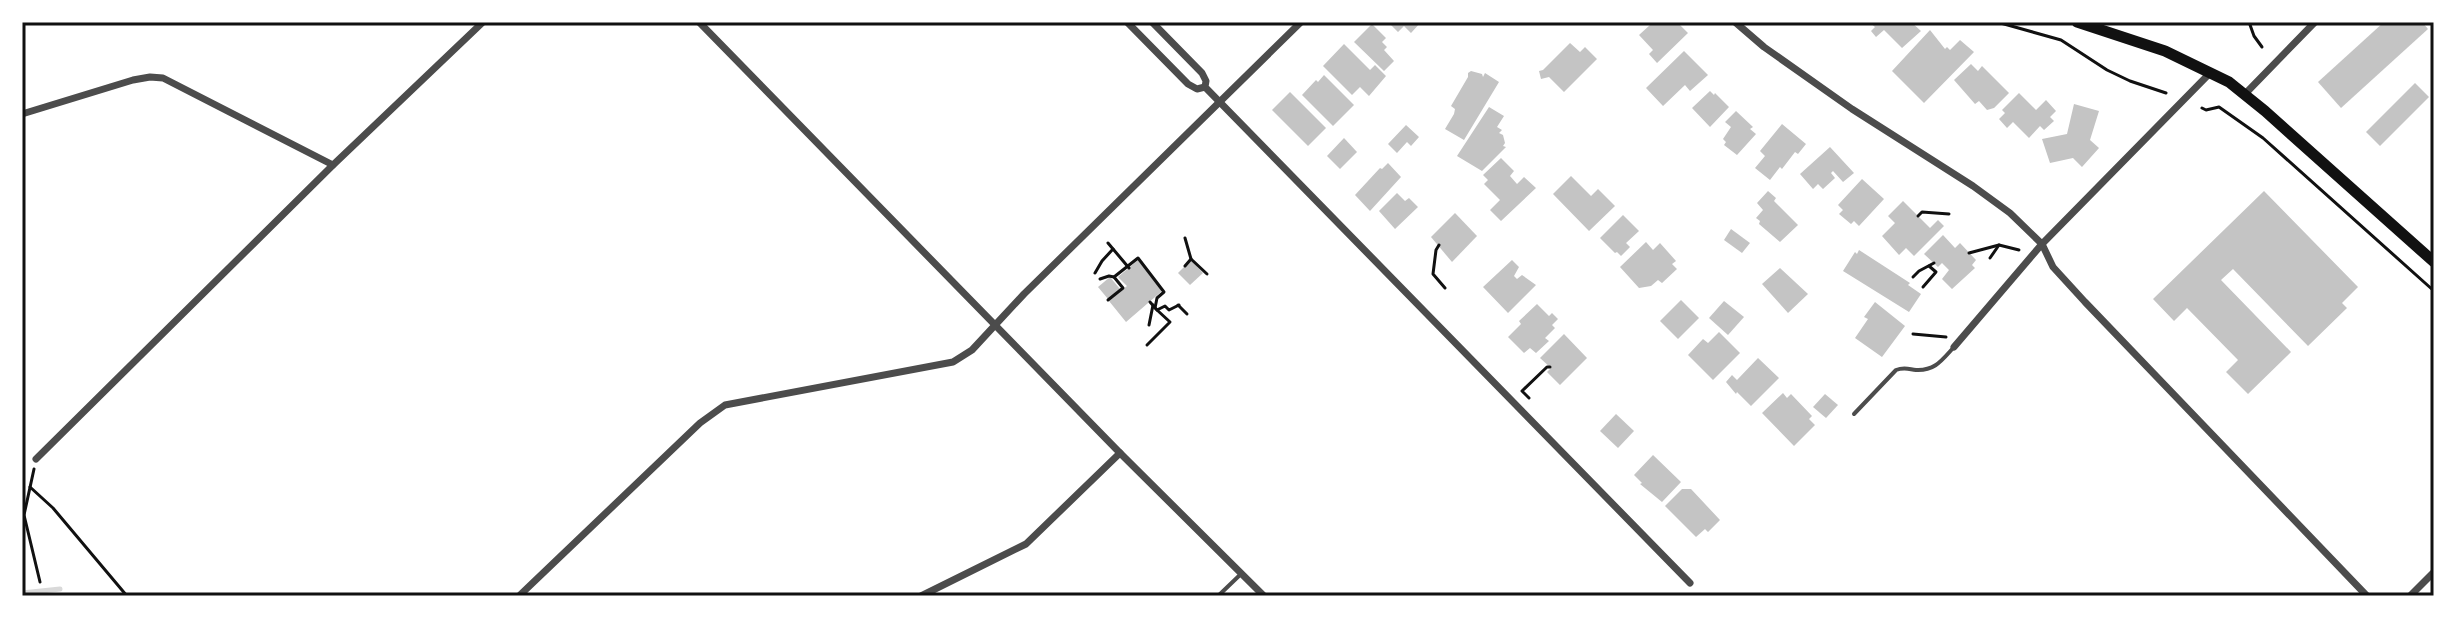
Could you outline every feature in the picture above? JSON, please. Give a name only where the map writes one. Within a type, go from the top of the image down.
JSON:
[{"type":"main road","points":[[2077,22],[2165,51],[2211,72],[2245,94],[2434,262]]},
{"type":"street","points":[[36,459],[333,165],[483,22]]},
{"type":"street","points":[[699,22],[1264,596]]},
{"type":"street","points":[[1127,22],[1188,84],[1197,89],[1205,87]]},
{"type":"street","points":[[1152,22],[1202,73],[1205,87]]},
{"type":"street","points":[[519,596],[700,423],[725,405],[953,362],[972,350],[1301,22]]},
{"type":"street","points":[[1735,22],[1764,47],[1852,109],[2010,213],[2042,244],[2053,267],[2085,302],[2367,596]]},
{"type":"street","points":[[2245,94],[2315,22]]},
{"type":"street","points":[[1954,347],[2042,244],[2211,72]]},
{"type":"street","points":[[22,114],[133,80],[163,78],[333,165]]},
{"type":"street","points":[[1205,87],[1690,583]]},
{"type":"street","points":[[921,596],[1026,544],[1120,453]]},
{"type":"street","points":[[2410,596],[2434,572]]},
{"type":"lane","points":[[1854,414],[1896,370],[1902,367],[1926,370],[1936,366],[1954,347]]},
{"type":"lane","points":[[1218,596],[1242,573]]},
{"type":"path","points":[[1997,22],[2061,40],[2107,70],[2166,93]]},
{"type":"path","points":[[2249,22],[2262,47]]},
{"type":"path","points":[[2202,108],[2219,107],[2263,138],[2434,291]]},
{"type":"path","points":[[1918,216],[1922,212],[1949,214]]},
{"type":"path","points":[[1185,238],[1191,259],[1207,274]]},
{"type":"path","points":[[1108,243],[1128,267]]},
{"type":"path","points":[[1439,245],[1433,274],[1445,288]]},
{"type":"path","points":[[1969,253],[1999,245],[2019,250]]},
{"type":"path","points":[[1990,258],[1999,245]]},
{"type":"path","points":[[1095,273],[1113,249]]},
{"type":"path","points":[[1100,279],[1114,277],[1138,258],[1164,292],[1157,298],[1149,325]]},
{"type":"path","points":[[1185,266],[1191,259]]},
{"type":"path","points":[[1913,277],[1931,264],[1936,272],[1923,287]]},
{"type":"path","points":[[1108,300],[1123,288],[1114,277]]},
{"type":"path","points":[[1154,306],[1165,306],[1169,310],[1178,305],[1187,314]]},
{"type":"path","points":[[1147,345],[1170,322],[1154,306]]},
{"type":"path","points":[[1913,334],[1961,338]]},
{"type":"path","points":[[1529,398],[1522,391],[1550,367]]},
{"type":"path","points":[[36,459],[24,515],[40,582]]},
{"type":"path","points":[[30,487],[53,508],[127,596]]},
{"type":"building","points":[[1388,22],[1421,22],[1411,33],[1404,26],[1398,32]]},
{"type":"building","points":[[1647,22],[1659,25],[1662,22],[1677,22],[1688,33],[1657,63],[1649,54],[1653,50],[1639,35],[1650,25]]},
{"type":"building","points":[[1869,22],[1911,22],[1921,31],[1902,48],[1884,30],[1876,37],[1871,31],[1875,27]]},
{"type":"building","points":[[2384,22],[2422,22],[2428,29],[2341,108],[2318,82]]},
{"type":"building","points":[[1372,24],[1386,38],[1382,42],[1387,47],[1384,50],[1394,61],[1384,71],[1354,42]]},
{"type":"building","points":[[1930,30],[1945,49],[1950,50],[1960,40],[1974,52],[1924,103],[1892,71]]},
{"type":"building","points":[[1570,43],[1580,52],[1585,47],[1597,59],[1564,92],[1549,77],[1541,79],[1539,71]]},
{"type":"building","points":[[1344,44],[1370,70],[1375,65],[1386,76],[1369,96],[1360,87],[1352,95],[1323,66]]},
{"type":"building","points":[[1684,51],[1708,75],[1690,91],[1685,85],[1663,106],[1646,88]]},
{"type":"building","points":[[1971,64],[1978,71],[1982,66],[2009,93],[1994,108],[1987,110],[1979,101],[1975,104],[1954,80]]},
{"type":"building","points":[[1471,71],[1483,77],[1485,73],[1499,82],[1464,140],[1445,129],[1454,114],[1455,109],[1451,106]]},
{"type":"building","points":[[1324,75],[1354,105],[1333,126],[1302,95]]},
{"type":"building","points":[[2415,83],[2429,97],[2380,146],[2366,132]]},
{"type":"building","points":[[1710,91],[1729,107],[1710,127],[1692,108]]},
{"type":"building","points":[[1290,92],[1326,128],[1308,146],[1272,110]]},
{"type":"building","points":[[2019,93],[2036,110],[2046,100],[2056,111],[2050,117],[2054,121],[2044,130],[2040,126],[2029,138],[2013,122],[2007,128],[1999,119],[2005,113],[2002,110]]},
{"type":"building","points":[[2074,104],[2099,111],[2090,140],[2099,148],[2082,167],[2073,158],[2050,163],[2042,139],[2067,134]]},
{"type":"building","points":[[1489,107],[1504,116],[1497,127],[1502,130],[1499,133],[1503,135],[1503,146],[1506,147],[1482,171],[1457,156]]},
{"type":"building","points":[[1736,111],[1756,134],[1737,155],[1724,145],[1726,142],[1723,139],[1731,127],[1725,122]]},
{"type":"building","points":[[1782,124],[1806,144],[1770,180],[1755,168],[1765,156],[1760,151]]},
{"type":"building","points":[[1406,125],[1419,137],[1411,146],[1407,142],[1397,153],[1388,144]]},
{"type":"building","points":[[1344,138],[1357,152],[1340,169],[1327,156]]},
{"type":"building","points":[[1830,147],[1854,173],[1843,182],[1833,171],[1831,173],[1835,178],[1823,189],[1818,184],[1813,189],[1800,174]]},
{"type":"building","points":[[1501,158],[1514,171],[1510,176],[1517,184],[1524,177],[1536,188],[1501,221],[1490,210],[1500,200],[1484,184],[1488,180],[1483,175]]},
{"type":"building","points":[[1388,163],[1401,177],[1370,211],[1355,195]]},
{"type":"building","points":[[1571,176],[1591,196],[1598,189],[1615,206],[1589,231],[1553,194]]},
{"type":"building","points":[[1862,179],[1884,199],[1859,226],[1854,221],[1851,224],[1839,214],[1843,210],[1838,205]]},
{"type":"building","points":[[1768,191],[1798,225],[1780,242],[1756,218],[1763,210],[1757,203]]},
{"type":"building","points":[[2264,191],[2358,287],[2342,303],[2347,308],[2308,346],[2233,269],[2221,280],[2291,352],[2248,394],[2226,372],[2238,360],[2187,308],[2174,321],[2153,299]]},
{"type":"building","points":[[1397,193],[1405,201],[1409,198],[1418,207],[1395,229],[1379,211]]},
{"type":"building","points":[[1903,201],[1930,228],[1938,220],[1944,226],[1914,256],[1906,248],[1899,255],[1882,236],[1895,223],[1888,216]]},
{"type":"building","points":[[1455,213],[1477,236],[1452,262],[1431,237]]},
{"type":"building","points":[[1623,215],[1639,231],[1626,243],[1630,247],[1621,256],[1600,238]]},
{"type":"building","points":[[1731,229],[1750,243],[1742,253],[1724,240]]},
{"type":"building","points":[[1943,235],[1955,248],[1960,243],[1976,260],[1972,265],[1975,268],[1952,289],[1942,279],[1949,270],[1942,263],[1938,267],[1924,254]]},
{"type":"building","points":[[1646,242],[1653,250],[1660,243],[1676,261],[1672,264],[1677,269],[1662,283],[1658,280],[1651,286],[1639,288],[1620,267]]},
{"type":"building","points":[[1859,250],[1910,283],[1908,285],[1921,294],[1909,312],[1843,271]]},
{"type":"building","points":[[1138,260],[1162,291],[1126,322],[1109,301],[1127,286],[1118,277]]},
{"type":"building","points":[[1191,260],[1203,273],[1190,285],[1178,273]]},
{"type":"building","points":[[1512,260],[1519,267],[1514,276],[1517,279],[1522,275],[1536,285],[1508,313],[1483,287]]},
{"type":"building","points":[[1780,268],[1808,294],[1788,313],[1762,284]]},
{"type":"building","points":[[1110,277],[1120,289],[1108,299],[1098,287]]},
{"type":"building","points":[[1681,300],[1699,318],[1678,339],[1660,321]]},
{"type":"building","points":[[1724,301],[1744,317],[1728,335],[1709,318]]},
{"type":"building","points":[[1875,302],[1905,326],[1882,357],[1855,338]]},
{"type":"building","points":[[1537,304],[1549,316],[1552,313],[1558,319],[1552,325],[1555,328],[1545,338],[1549,341],[1536,353],[1530,348],[1524,353],[1508,337]]},
{"type":"building","points":[[1719,332],[1740,353],[1713,380],[1688,355],[1703,339],[1708,343]]},
{"type":"building","points":[[1564,334],[1587,358],[1560,385],[1547,372],[1551,368],[1540,358]]},
{"type":"building","points":[[1758,358],[1779,378],[1751,406],[1726,382],[1732,375],[1737,380]]},
{"type":"building","points":[[1783,393],[1787,398],[1791,394],[1812,416],[1809,419],[1815,425],[1794,446],[1762,413]]},
{"type":"building","points":[[1825,394],[1838,405],[1826,418],[1813,407]]},
{"type":"building","points":[[1616,414],[1634,431],[1618,448],[1600,431]]},
{"type":"building","points":[[1653,455],[1681,482],[1662,502],[1634,475]]},
{"type":"building","points":[[1682,489],[1691,489],[1720,520],[1708,532],[1705,529],[1696,537],[1665,506]]},
{"type":"waterway","points":[[22,593],[60,589]]}]
